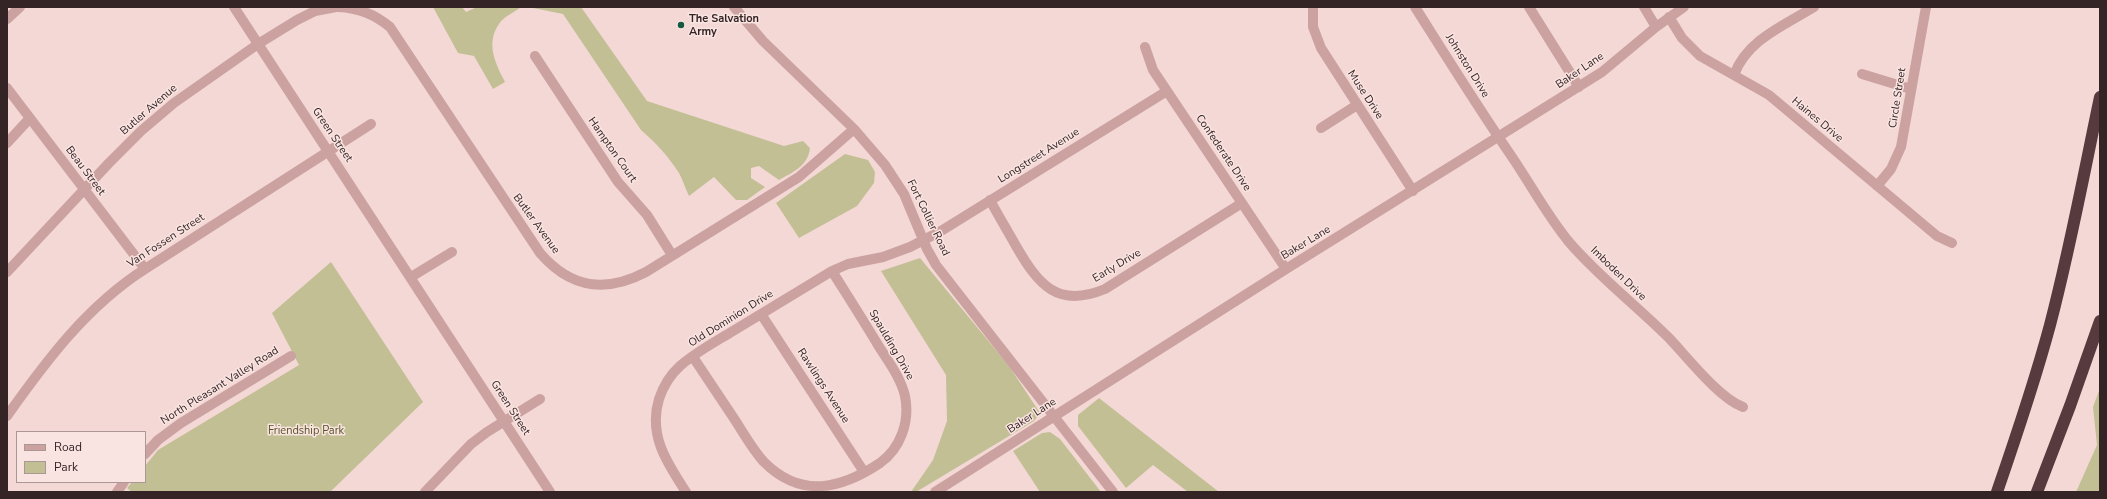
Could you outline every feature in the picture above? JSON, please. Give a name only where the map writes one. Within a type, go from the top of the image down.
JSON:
[{"type":"highway","points":[[1997,492],[2021,422],[2050,324],[2071,236],[2100,97]]},
{"type":"highway","points":[[2037,492],[2070,406],[2100,321]]},
{"type":"street","points":[[7,19],[20,7]]},
{"type":"street","name":"Green Street","points":[[234,7],[550,492]]},
{"type":"street","name":"Butler Avenue","points":[[7,272],[84,190],[153,120],[174,103],[258,44],[307,14],[337,7],[350,8],[372,14],[390,27],[540,253],[557,270],[584,283],[609,285],[633,279],[799,177],[854,129]]},
{"type":"street","name":"Fort Collier Road","points":[[734,7],[763,41],[854,129],[895,179],[907,200],[923,240],[945,277],[1038,393],[1053,416],[1113,492]]},
{"type":"street","name":"Muse Drive","points":[[1313,7],[1313,27],[1321,48],[1413,191]]},
{"type":"street","name":"Johnston Drive","points":[[1415,7],[1498,138]]},
{"type":"street","points":[[1529,7],[1579,87]]},
{"type":"street","points":[[1644,7],[1656,27]]},
{"type":"street","name":"Baker Lane","points":[[935,492],[1286,269],[1579,87],[1602,72],[1656,27],[1684,7]]},
{"type":"street","points":[[1734,75],[1742,57],[1757,42],[1814,7]]},
{"type":"street","name":"Circle Street","points":[[1877,186],[1891,169],[1901,147],[1926,7]]},
{"type":"street","name":"Haines Drive","points":[[1669,17],[1690,48],[1709,62],[1769,95],[1937,236],[1952,243]]},
{"type":"street","name":"Confederate Drive","points":[[1145,47],[1153,70],[1286,269]]},
{"type":"street","name":"Hampton Court","points":[[535,56],[618,182],[647,215],[672,255]]},
{"type":"street","points":[[1862,74],[1911,89]]},
{"type":"street","name":"Beau Street","points":[[7,88],[144,269]]},
{"type":"street","name":"Longstreet Avenue","points":[[923,240],[1167,91]]},
{"type":"street","points":[[1321,128],[1357,104]]},
{"type":"street","points":[[7,142],[30,118]]},
{"type":"street","name":"Van Fossen Street","points":[[7,416],[72,332],[110,293],[144,269],[327,150],[370,124]]},
{"type":"street","name":"Imboden Drive","points":[[1498,138],[1552,220],[1582,257],[1662,330],[1721,394],[1734,404],[1743,407]]},
{"type":"street","name":"Early Drive","points":[[990,200],[1036,278],[1053,291],[1075,296],[1096,293],[1105,289],[1242,203]]},
{"type":"street","name":"Old Dominion Drive","points":[[686,492],[670,469],[657,440],[655,417],[657,406],[665,384],[680,366],[832,270],[848,264],[895,253],[923,240]]},
{"type":"street","points":[[411,277],[452,252]]},
{"type":"street","name":"Spaulding Drive","points":[[693,357],[757,453],[772,469],[794,481],[820,486],[840,484],[881,462],[897,444],[905,424],[906,404],[896,375],[832,270]]},
{"type":"street","name":"Rawlings Avenue","points":[[761,314],[864,472]]},
{"type":"street","name":"North Pleasant Valley Road","points":[[146,453],[158,440],[181,423],[291,356]]},
{"type":"street","points":[[424,492],[470,444],[540,399]]},
{"type":"street","points":[[118,492],[123,483]]},
{"type":"green space","points":[[433,7],[462,7],[466,12],[477,7],[521,7],[501,21],[495,31],[493,39],[493,54],[505,82],[493,89],[474,56],[458,53]]},
{"type":"green space","points":[[528,7],[581,7],[647,101],[784,146],[803,141],[810,148],[809,154],[799,168],[779,180],[759,166],[751,168],[751,178],[765,187],[747,200],[736,200],[714,177],[689,196],[675,167],[662,150],[641,130],[563,14]]},
{"type":"green space","points":[[845,154],[868,160],[875,172],[874,183],[857,206],[799,238],[776,203]]},
{"type":"green space","points":[[920,258],[1009,366],[1040,413],[1034,421],[916,492],[911,492],[933,460],[947,421],[946,375],[881,271]]},
{"type":"green space","name":"Friendship Park","points":[[331,262],[423,402],[330,492],[132,492],[127,488],[131,483],[146,483],[146,465],[158,450],[299,365],[272,313]]},
{"type":"green space","points":[[2100,388],[2100,492],[2076,492],[2097,445],[2093,407]]},
{"type":"green space","points":[[1099,398],[1219,492],[1188,492],[1153,465],[1126,488],[1078,426],[1078,415]]},
{"type":"green space","points":[[1050,432],[1060,439],[1101,492],[1040,492],[1013,451],[1042,433]]},
{"type":"place","name":"The Salvation Army","points":[[681,25]]}]
